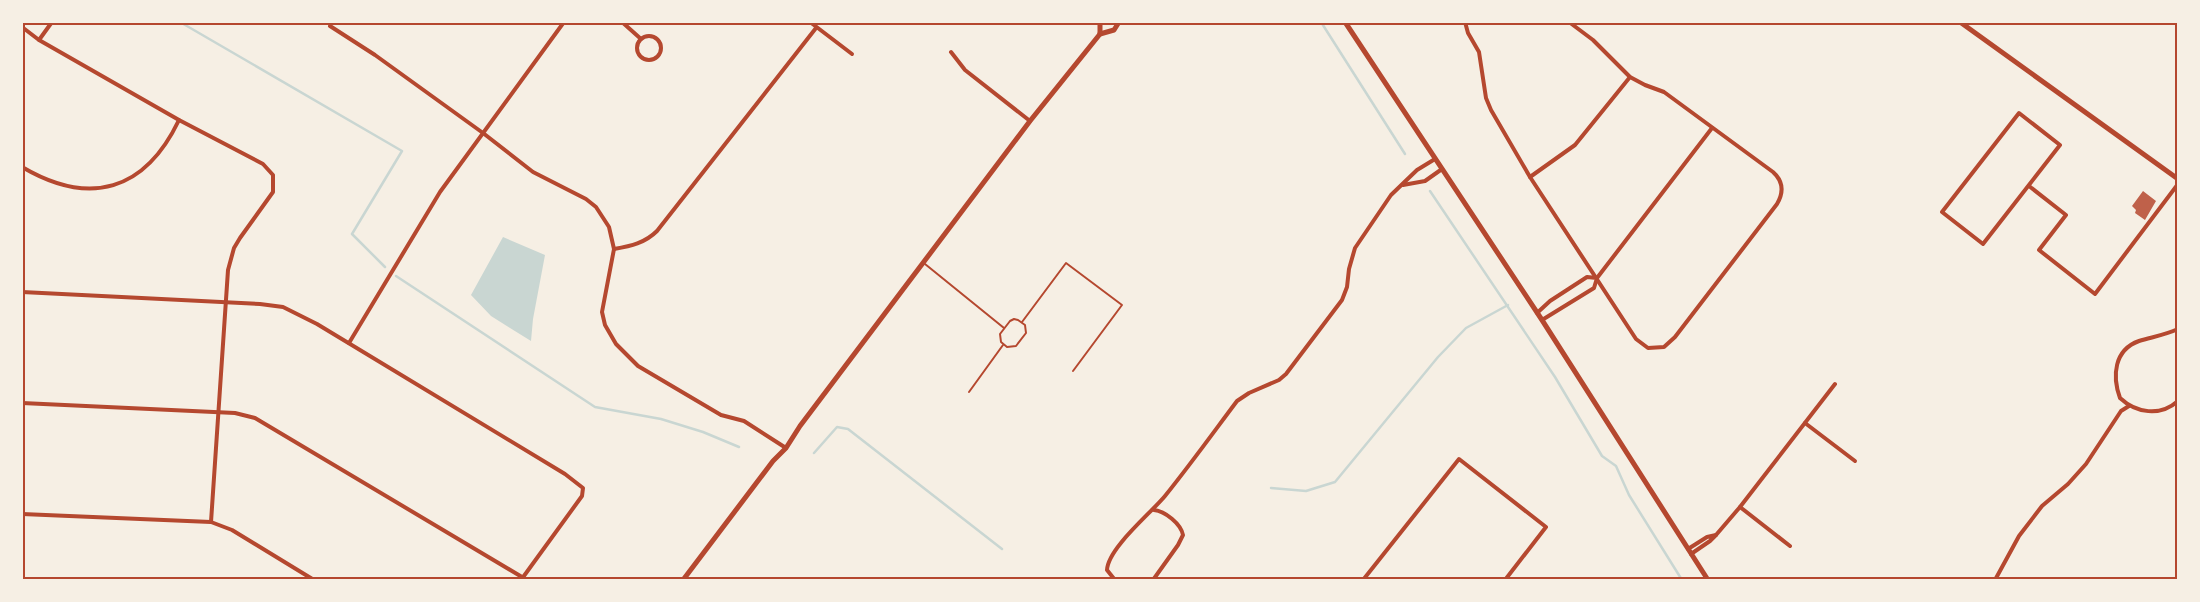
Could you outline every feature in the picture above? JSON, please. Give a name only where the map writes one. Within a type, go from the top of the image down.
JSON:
[{"type":"street","points":[[39,40],[52,22]]},
{"type":"street","points":[[349,343],[440,192],[564,22]]},
{"type":"street","points":[[622,22],[641,38]]},
{"type":"street","points":[[810,22],[852,54]]},
{"type":"street","points":[[1100,22],[1100,34]]},
{"type":"street","points":[[683,580],[773,461],[786,448],[800,426],[1030,121],[1100,34],[1114,30],[1119,22]]},
{"type":"street","points":[[1345,22],[1542,320],[1708,580]]},
{"type":"street","points":[[1465,22],[1468,33],[1479,52],[1488,103],[1530,177],[1636,339],[1648,348],[1661,348],[1670,342],[1777,204],[1782,194],[1782,188],[1777,176],[1664,92],[1644,85],[1630,77],[1593,40],[1569,22]]},
{"type":"street","points":[[1960,22],[2178,179]]},
{"type":"street","points":[[330,26],[375,55],[483,133],[533,172],[586,199],[596,207],[609,228],[614,249],[602,312],[605,325],[616,344],[638,366],[721,415],[744,421],[786,448]]},
{"type":"street","points":[[22,27],[39,40],[179,120],[255,160],[273,175],[273,192],[234,248],[228,270],[224,302],[219,413],[211,522]]},
{"type":"street","points":[[614,249],[632,246],[646,240],[657,231],[816,28]]},
{"type":"street","points":[[648,36],[656,39],[661,49],[658,56],[651,60],[640,57],[637,46],[641,38],[648,36]]},
{"type":"street","points":[[951,52],[965,70],[1030,121]]},
{"type":"street","points":[[1530,177],[1575,145],[1630,77]]},
{"type":"street","points":[[2020,113],[2060,145],[2029,186],[1983,244],[1942,212],[2020,113]]},
{"type":"street","points":[[22,166],[52,182],[69,187],[100,189],[131,178],[142,171],[171,137],[179,120]]},
{"type":"street","points":[[1542,320],[1594,288],[1597,278],[1712,128]]},
{"type":"street","points":[[1116,580],[1107,570],[1109,560],[1132,530],[1154,510],[1238,401],[1249,393],[1279,380],[1290,369],[1342,300],[1347,287],[1349,269],[1355,248],[1387,201],[1417,170],[1435,159]]},
{"type":"street","points":[[1403,185],[1425,181],[1442,169]]},
{"type":"street","points":[[2029,186],[2066,215],[2039,250],[2095,294],[2178,184]]},
{"type":"street","points":[[1537,313],[1550,301],[1587,277],[1597,278]]},
{"type":"street","points":[[22,292],[260,304],[283,307],[298,313],[565,474],[583,488],[582,496],[522,578]]},
{"type":"street","points":[[2178,329],[2139,341],[2124,351],[2117,362],[2115,374],[2120,398],[2137,410],[2153,411],[2170,406],[2178,401]]},
{"type":"street","points":[[1690,551],[1707,537],[1716,535],[1740,507],[1835,384]]},
{"type":"street","points":[[22,403],[246,415],[266,423],[527,580]]},
{"type":"street","points":[[1995,580],[2010,550],[2042,506],[2068,484],[2086,464],[2121,412],[2129,406]]},
{"type":"street","points":[[1805,424],[1855,461]]},
{"type":"street","points":[[1364,580],[1459,458],[1546,527],[1505,580]]},
{"type":"street","points":[[1740,507],[1790,546]]},
{"type":"street","points":[[1153,580],[1183,535],[1179,526],[1163,513],[1154,510]]},
{"type":"street","points":[[22,514],[211,522],[232,530],[314,580]]},
{"type":"lane","points":[[1022,322],[1066,262],[1122,305],[1073,372]]},
{"type":"lane","points":[[923,263],[1004,328]]},
{"type":"lane","points":[[1014,319],[1022,322],[1026,329],[1016,346],[1012,348],[1003,345],[999,338],[1004,328],[1014,319]]},
{"type":"lane","points":[[969,392],[1003,345]]},
{"type":"shaded area","points":[[503,237],[545,255],[533,319],[531,341],[491,316],[471,295]]},
{"type":"building","points":[[2143,191],[2156,201],[2145,220],[2135,213],[2136,210],[2132,206]]},
{"type":"waterway","points":[[180,22],[402,151],[352,234],[385,267]]},
{"type":"waterway","points":[[1321,22],[1405,154]]},
{"type":"waterway","points":[[1430,191],[1555,377],[1602,456],[1616,466],[1629,495],[1682,580]]},
{"type":"waterway","points":[[396,276],[595,407],[661,419],[703,432],[739,447]]},
{"type":"waterway","points":[[1271,488],[1306,491],[1335,482],[1438,357],[1466,328],[1508,305]]},
{"type":"waterway","points":[[814,453],[837,427],[848,429],[1002,549]]}]
